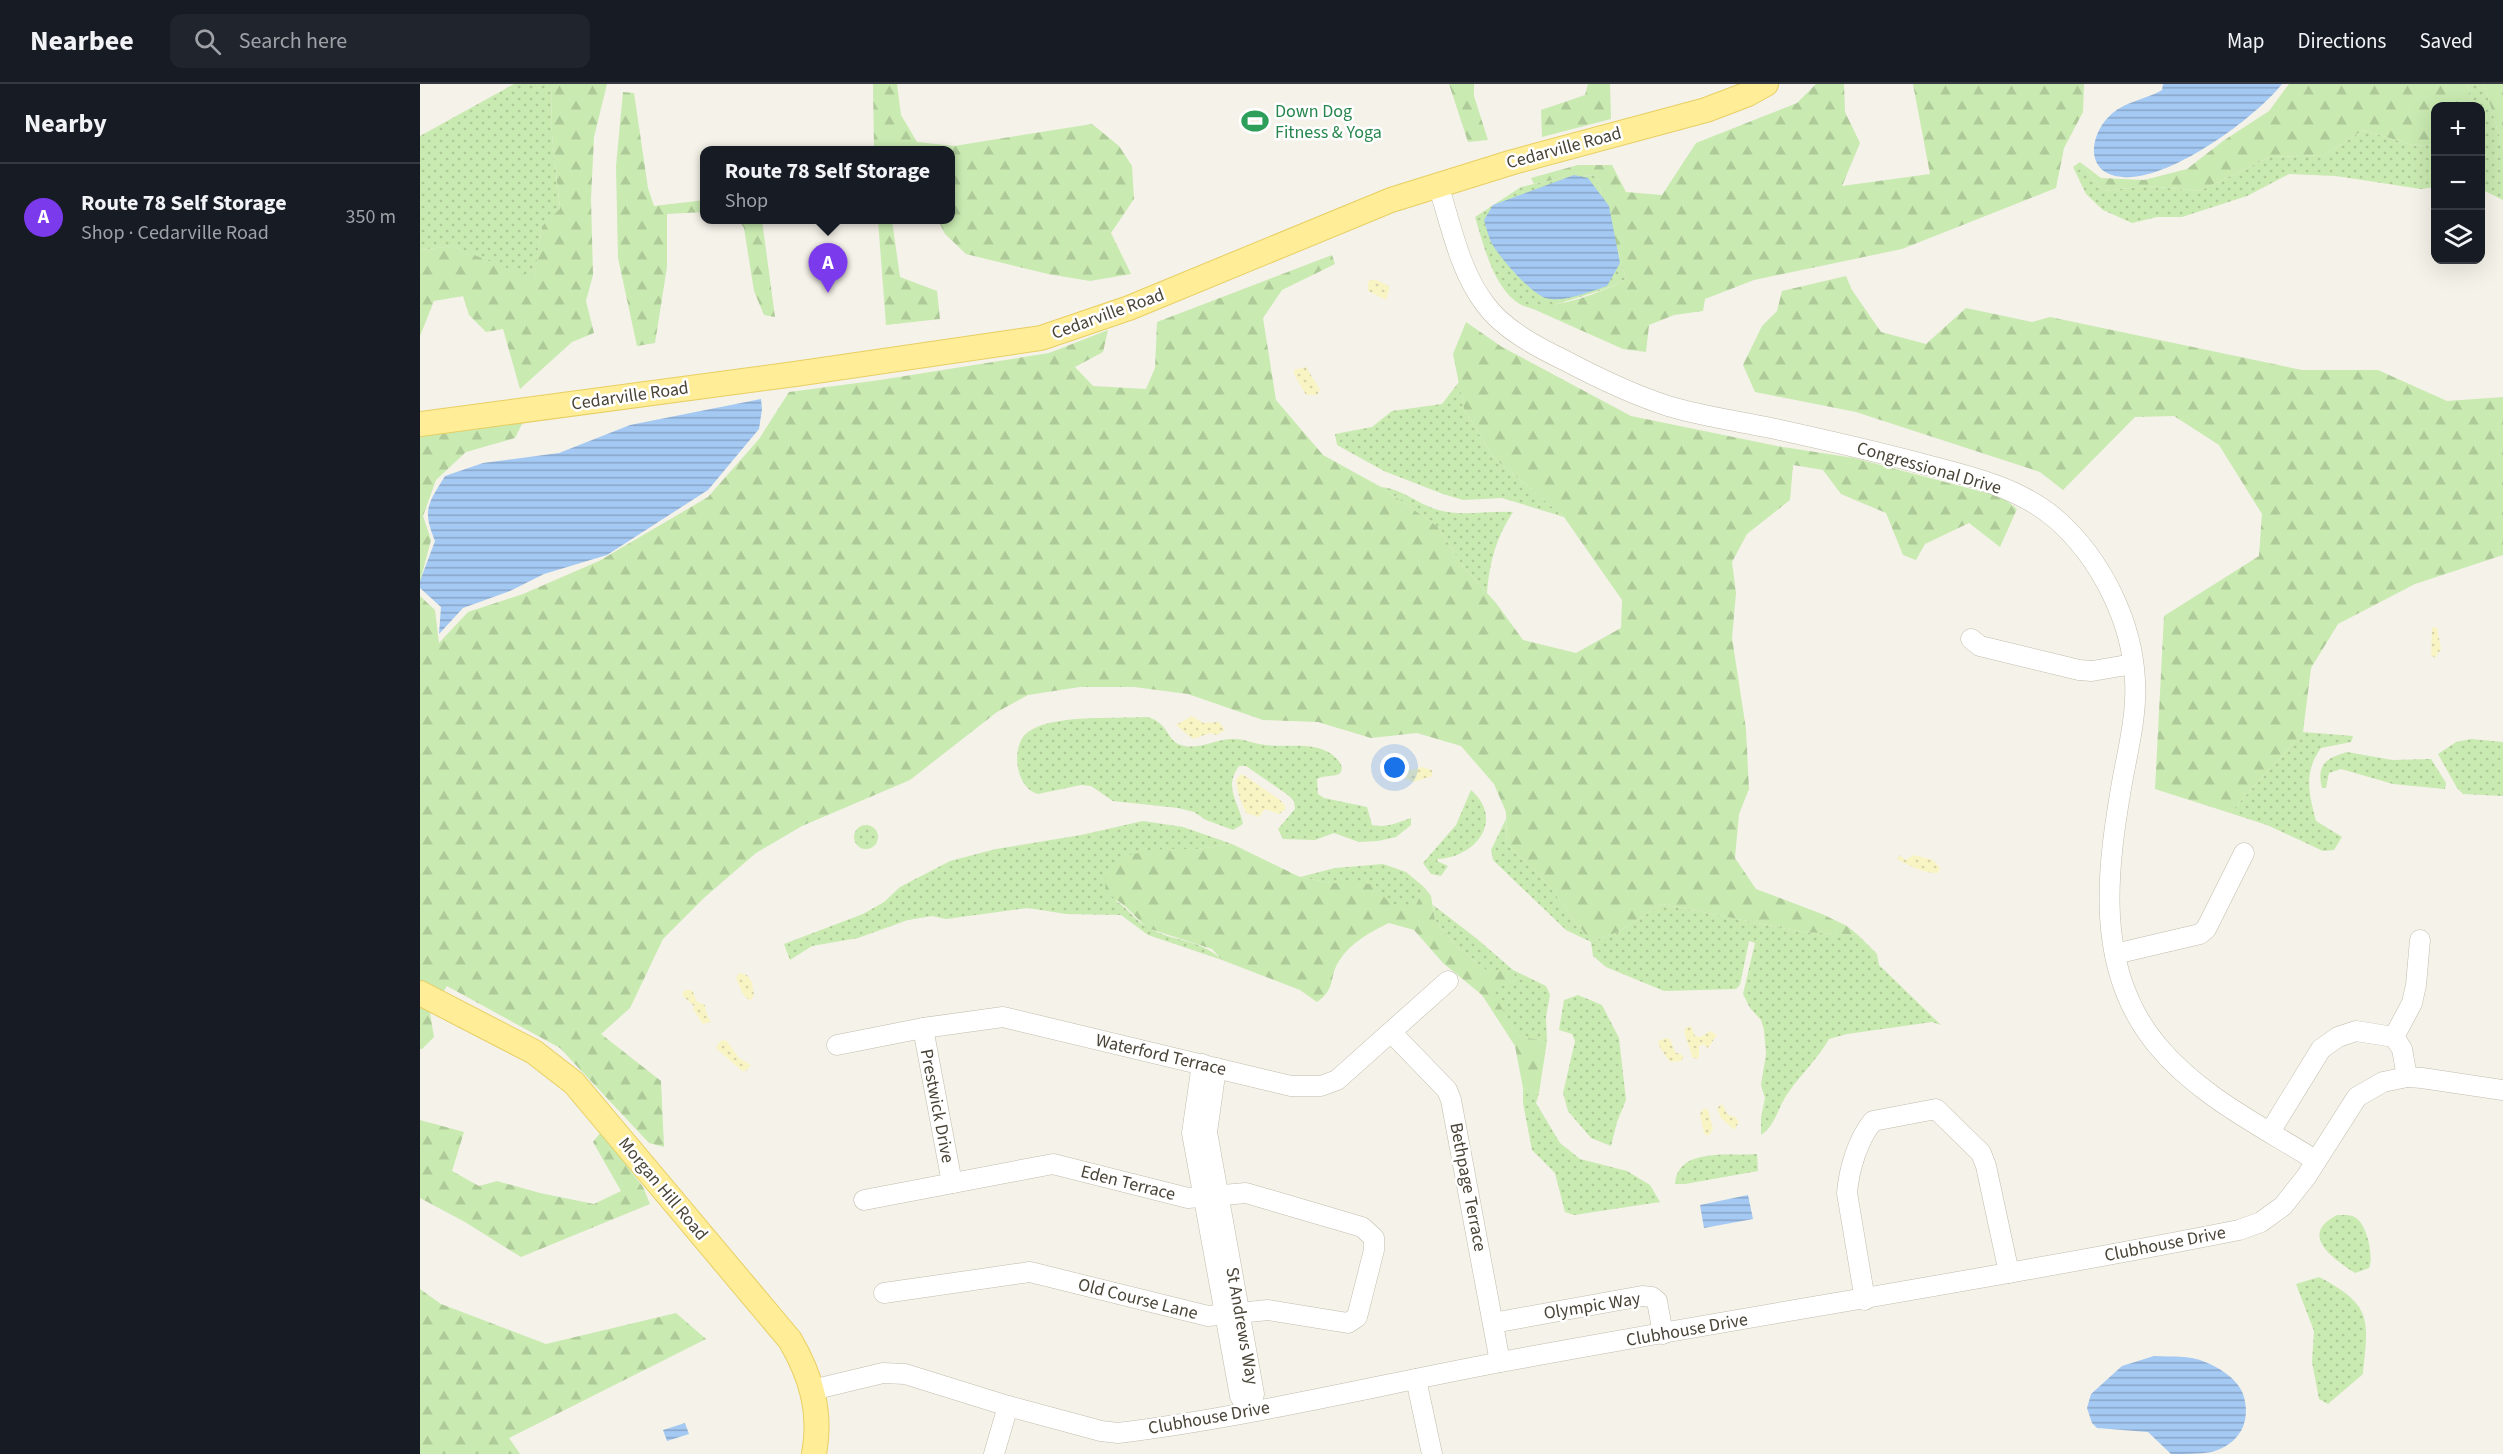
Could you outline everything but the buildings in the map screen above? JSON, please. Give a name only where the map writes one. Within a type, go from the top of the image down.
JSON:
[{"type":"main road","name":"Cedarville Road","points":[[420,424],[795,374],[1041,338],[1129,308],[1391,200],[1438,184],[1706,110],[1748,94],[1766,84]]},
{"type":"main road","name":"Morgan Hill Road","points":[[420,993],[534,1052],[581,1091],[786,1334],[806,1372],[812,1390],[817,1418],[814,1454]]},
{"type":"street","name":"Congressional Drive","points":[[1438,184],[1465,268],[1485,305],[1518,333],[1542,349],[1624,391],[1672,407],[1845,443],[1966,475],[2012,492],[2056,518],[2098,567],[2118,607],[2133,664],[2135,698],[2114,830],[2109,878],[2109,921],[2123,987],[2138,1017],[2155,1043],[2196,1085],[2315,1160]]},
{"type":"street","points":[[1971,639],[1980,646],[2079,670],[2092,671],[2133,664]]},
{"type":"street","points":[[2115,954],[2200,934],[2206,929],[2244,853]]},
{"type":"street","points":[[2394,1037],[2412,1003],[2420,940]]},
{"type":"street","name":"Waterford Terrace","points":[[837,1045],[923,1028],[1003,1017],[1291,1086],[1321,1086],[1337,1080],[1448,981]]},
{"type":"street","name":"Prestwick Drive","points":[[923,1028],[952,1183]]},
{"type":"street","points":[[2270,1132],[2321,1049],[2338,1037],[2356,1031],[2394,1037],[2402,1049],[2407,1077]]},
{"type":"street","name":"Bethpage Terrace","points":[[1392,1033],[1447,1090],[1451,1100],[1500,1362]]},
{"type":"street","name":"St Andrews Way","points":[[1209,1066],[1207,1131],[1212,1196],[1233,1313],[1254,1394],[1249,1411]]},
{"type":"street","name":"Clubhouse Drive","points":[[812,1390],[893,1372],[1008,1406],[1101,1431],[1118,1433],[1249,1411],[1500,1362],[1865,1300],[2228,1232],[2261,1222],[2283,1206],[2306,1177],[2357,1097],[2383,1082],[2407,1077],[2503,1090]]},
{"type":"street","points":[[1865,1300],[1847,1193],[1848,1179],[1854,1160],[1868,1127],[1873,1121],[1929,1110],[1936,1109],[1940,1112],[1981,1153],[1986,1166],[2009,1273]]},
{"type":"street","name":"Eden Terrace","points":[[864,1200],[1053,1164],[1188,1198],[1246,1193],[1362,1227],[1374,1238],[1374,1250]]},
{"type":"street","name":"Old Course Lane","points":[[884,1293],[1030,1272],[1208,1316],[1268,1310],[1348,1323],[1357,1317],[1374,1250]]},
{"type":"street","name":"Olympic Way","points":[[1493,1323],[1642,1296],[1652,1297],[1657,1301],[1663,1334]]},
{"type":"street","points":[[1416,1379],[1432,1454]]},
{"type":"street","points":[[994,1454],[1008,1406]]},
{"type":"green space","points":[[514,84],[551,84],[552,135],[560,210],[542,226],[534,280],[452,246],[420,250],[420,136]]},
{"type":"green space","points":[[551,84],[607,84],[594,137],[591,199],[593,275],[586,301],[594,333],[572,342],[520,389],[503,329],[486,332],[469,315],[463,296],[434,301],[420,336],[420,250],[452,246],[534,279],[542,226],[560,209],[552,135]]},
{"type":"green space","points":[[873,84],[897,84],[901,115],[917,142],[954,146],[874,146]]},
{"type":"green space","points":[[1449,84],[1474,84],[1474,96],[1488,140],[1468,142]]},
{"type":"green space","points":[[1588,84],[1610,84],[1611,119],[1542,137],[1541,110],[1585,95]]},
{"type":"green space","points":[[1816,84],[1844,84],[1845,112],[1860,143],[1842,186],[1930,174],[1913,84],[2084,84],[2083,112],[2064,148],[2056,188],[1902,249],[1754,280],[1705,299],[1703,311],[1674,315],[1649,325],[1646,352],[1623,349],[1531,308],[1580,298],[1626,279],[1596,175],[1566,177],[1534,184],[1531,178],[1578,165],[1612,165],[1626,192],[1662,195],[1696,143],[1797,103]]},
{"type":"green space","points":[[2289,84],[2468,84],[2471,102],[2431,102],[2431,144],[2416,146],[2363,130],[2325,155],[2270,157],[2199,191],[2147,186],[2103,191],[2080,162],[2101,178],[2144,180],[2187,169],[2223,141],[2269,111]]},
{"type":"green space","points":[[2468,84],[2484,84],[2503,148],[2503,200],[2485,191],[2485,102],[2471,102]]},
{"type":"green space","points":[[2484,84],[2503,84],[2503,148]]},
{"type":"green space","points":[[623,92],[634,93],[648,188],[654,206],[700,201],[700,212],[667,214],[667,267],[655,343],[637,346],[618,258],[616,166]]},
{"type":"green space","points":[[1092,124],[1119,146],[1132,166],[1134,199],[1111,233],[1131,274],[1090,281],[1048,274],[966,254],[945,234],[940,224],[955,224],[954,146]]},
{"type":"green space","points":[[2363,130],[2416,146],[2431,144],[2431,188],[2421,189],[2336,176],[2289,174],[2247,196],[2182,217],[2157,217],[2132,223],[2103,210],[2086,194],[2073,167],[2080,162],[2103,191],[2147,186],[2199,191],[2270,157],[2325,155]]},
{"type":"green space","points":[[1596,175],[1626,279],[1599,291],[1545,308],[1535,309],[1518,303],[1508,294],[1493,270],[1475,217],[1521,187],[1566,177]]},
{"type":"green space","points":[[742,224],[763,224],[775,317],[764,315],[754,291]]},
{"type":"green space","points":[[878,224],[893,224],[900,277],[937,291],[940,319],[886,325]]},
{"type":"green space","points":[[1332,255],[1335,264],[1282,290],[1263,318],[1276,400],[1323,455],[1381,487],[1437,526],[1462,565],[1496,603],[1523,640],[1576,653],[1621,628],[1622,600],[1564,517],[1493,457],[1464,409],[1453,354],[1466,322],[1502,347],[1631,416],[1777,446],[1854,458],[2002,497],[2017,509],[2000,547],[1969,523],[1925,544],[1916,560],[1903,555],[1886,513],[1841,494],[1823,470],[1793,465],[1790,500],[1747,534],[1732,562],[1736,593],[1732,638],[1746,729],[1749,789],[1739,814],[1735,858],[1756,889],[1822,914],[1847,926],[1858,935],[1802,932],[1662,904],[1618,932],[1591,942],[1546,882],[1507,844],[1506,812],[1494,784],[1461,746],[1417,733],[1371,738],[1318,722],[1263,720],[1188,694],[1134,687],[1080,687],[1028,695],[997,712],[910,780],[802,826],[756,853],[705,897],[663,939],[630,1008],[601,1034],[661,1081],[664,1147],[649,1143],[560,1048],[447,986],[430,1013],[434,1037],[420,1049],[420,596],[435,610],[439,643],[468,612],[523,594],[599,561],[708,497],[759,439],[789,392],[1049,353],[1108,330],[1103,352],[1075,367],[1093,386],[1146,389],[1155,368],[1157,322]]},
{"type":"green space","points":[[1846,276],[1852,290],[1881,332],[1926,344],[1966,308],[2032,322],[2050,317],[2302,370],[2378,370],[2447,401],[2503,397],[2503,555],[2415,584],[2338,624],[2311,668],[2303,732],[2230,813],[2155,789],[2164,616],[2259,556],[2262,514],[2219,445],[2174,416],[2135,417],[2063,490],[2040,472],[1856,412],[1755,392],[1743,365],[1762,326],[1777,311],[1782,291]]},
{"type":"green space","points":[[1459,382],[1464,409],[1493,457],[1564,517],[1502,498],[1463,500],[1443,494],[1384,471],[1337,445],[1335,434],[1372,427],[1392,411],[1442,404]]},
{"type":"green space","points":[[523,422],[515,438],[466,452],[436,480],[423,516],[431,540],[420,582],[420,436]]},
{"type":"green space","points":[[1381,487],[1389,488],[1447,512],[1513,512],[1494,551],[1487,593],[1462,565],[1437,526]]},
{"type":"green space","points":[[1147,717],[1160,724],[1174,741],[1185,746],[1198,746],[1234,739],[1275,746],[1312,747],[1329,752],[1336,758],[1342,770],[1337,775],[1317,779],[1318,794],[1324,798],[1367,807],[1372,825],[1387,825],[1411,818],[1411,825],[1396,837],[1378,841],[1359,842],[1334,833],[1315,840],[1283,839],[1278,829],[1295,809],[1294,801],[1246,766],[1239,766],[1232,781],[1243,824],[1233,830],[1206,820],[1194,812],[1178,808],[1113,801],[1091,786],[1081,785],[1038,794],[1024,784],[1018,766],[1019,746],[1022,738],[1028,732],[1039,726],[1085,718]]},
{"type":"green space","points":[[2303,732],[2353,736],[2351,742],[2321,748],[2315,757],[2310,775],[2310,792],[2316,821],[2342,837],[2334,850],[2323,851],[2267,825],[2230,813]]},
{"type":"green space","points":[[2471,739],[2503,742],[2503,796],[2463,794],[2457,788],[2438,754],[2456,742]]},
{"type":"green space","points":[[2347,752],[2392,760],[2431,759],[2446,783],[2445,789],[2393,784],[2341,769],[2329,773],[2326,788],[2322,788],[2320,774],[2324,764],[2333,757]]},
{"type":"green space","points":[[1471,790],[1481,801],[1486,813],[1486,824],[1482,835],[1464,852],[1438,859],[1437,861],[1448,866],[1441,876],[1431,874],[1423,863],[1456,825]]},
{"type":"green space","points":[[1506,819],[1507,844],[1546,882],[1591,942],[1566,930],[1493,860],[1491,850]]},
{"type":"green space","points":[[1143,821],[1183,827],[1232,844],[1197,849],[1163,849],[1116,901],[1149,928],[1158,933],[1196,944],[1222,960],[1148,935],[1121,915],[1066,914],[1028,908],[946,919],[932,916],[908,920],[858,938],[812,946],[790,960],[784,944],[863,914],[884,902],[900,887],[950,861],[996,849],[1081,835]]},
{"type":"green space","points":[[866,825],[871,826],[877,832],[877,842],[871,848],[866,849],[861,848],[855,842],[854,837],[855,832],[861,826]]},
{"type":"green space","points":[[1232,844],[1300,877],[1331,883],[1375,884],[1383,896],[1395,905],[1415,907],[1424,887],[1431,896],[1435,920],[1457,947],[1486,970],[1513,970],[1516,980],[1492,990],[1517,1036],[1547,1041],[1539,1093],[1523,1088],[1515,1046],[1482,995],[1443,963],[1414,930],[1389,923],[1361,939],[1339,961],[1330,987],[1317,1002],[1300,990],[1222,960],[1212,949],[1147,928],[1126,907],[1105,891],[1107,869],[1132,854],[1163,849],[1197,849]]},
{"type":"green space","points":[[1383,864],[1406,872],[1424,887],[1415,907],[1400,907],[1331,883],[1300,877],[1335,868]]},
{"type":"green space","points":[[1662,904],[1802,932],[1858,935],[1877,954],[1879,965],[1941,1025],[1932,1022],[1847,1034],[1829,1039],[1786,1096],[1770,1127],[1761,1135],[1761,1118],[1765,1098],[1761,1085],[1766,1054],[1764,1030],[1761,1020],[1750,1008],[1743,994],[1755,943],[1749,941],[1740,985],[1736,989],[1664,991],[1606,967],[1593,956],[1591,942],[1618,932]]},
{"type":"green space","points":[[1433,905],[1513,970],[1546,986],[1550,995],[1546,1017],[1547,1041],[1517,1036],[1491,990],[1516,980],[1486,970],[1457,947],[1435,920]]},
{"type":"green space","points":[[1578,995],[1602,1005],[1619,1038],[1626,1100],[1611,1146],[1591,1138],[1568,1111],[1563,1093],[1575,1041],[1572,1034],[1559,1030],[1564,1000]]},
{"type":"green space","points":[[1523,1088],[1539,1093],[1536,1103],[1560,1143],[1580,1159],[1627,1171],[1650,1185],[1660,1202],[1574,1215],[1565,1212],[1555,1173],[1532,1150],[1523,1103]]},
{"type":"green space","points":[[420,1120],[464,1132],[452,1171],[479,1186],[497,1181],[594,1204],[621,1191],[593,1142],[601,1132],[643,1187],[650,1204],[521,1257],[465,1222],[420,1198]]},
{"type":"green space","points":[[1757,1154],[1758,1171],[1675,1184],[1678,1172],[1685,1164],[1695,1159],[1707,1156]]},
{"type":"green space","points":[[2337,1215],[2354,1217],[2360,1222],[2370,1249],[2369,1268],[2355,1273],[2323,1246],[2320,1230]]},
{"type":"green space","points":[[2319,1277],[2349,1296],[2358,1305],[2366,1326],[2363,1374],[2328,1404],[2319,1399],[2312,1362],[2314,1331],[2296,1284]]},
{"type":"green space","points":[[420,1289],[441,1304],[546,1344],[676,1313],[706,1339],[509,1438],[520,1454],[420,1454]]},
{"type":"sand","points":[[1370,280],[1376,280],[1389,286],[1386,300],[1368,291]]},
{"type":"sand","points":[[1306,367],[1320,390],[1317,395],[1306,395],[1294,374],[1294,370]]},
{"type":"sand","points":[[2437,627],[2441,649],[2435,658],[2431,655],[2432,628]]},
{"type":"sand","points":[[1192,716],[1203,723],[1219,722],[1225,730],[1216,735],[1210,733],[1193,739],[1176,725]]},
{"type":"sand","points":[[1422,767],[1432,770],[1432,776],[1413,782],[1404,778],[1405,772]]},
{"type":"sand","points":[[1242,774],[1280,800],[1285,810],[1279,814],[1265,809],[1259,817],[1246,813],[1238,793],[1236,779]]},
{"type":"sand","points":[[1900,855],[1905,860],[1914,855],[1933,860],[1940,868],[1938,873],[1923,871],[1897,859]]},
{"type":"sand","points":[[739,973],[747,975],[752,982],[754,995],[751,1000],[740,988],[736,978]]},
{"type":"sand","points":[[685,990],[692,990],[697,1002],[705,1005],[711,1022],[703,1024],[693,1009],[694,1006],[682,995]]},
{"type":"sand","points":[[1691,1026],[1695,1036],[1701,1037],[1710,1031],[1717,1035],[1708,1048],[1703,1044],[1699,1046],[1697,1059],[1692,1057],[1685,1035],[1685,1028]]},
{"type":"sand","points":[[1670,1039],[1675,1052],[1684,1056],[1681,1061],[1670,1062],[1660,1048],[1658,1041]]},
{"type":"sand","points":[[726,1040],[739,1058],[751,1065],[746,1071],[742,1071],[716,1048],[720,1041]]},
{"type":"sand","points":[[1722,1104],[1728,1115],[1735,1117],[1739,1122],[1734,1130],[1721,1118],[1717,1108]]},
{"type":"sand","points":[[1704,1108],[1708,1110],[1713,1129],[1708,1136],[1704,1133],[1700,1114]]},
{"type":"water","points":[[2163,84],[2282,84],[2232,130],[2186,159],[2142,176],[2123,177],[2109,174],[2100,167],[2095,158],[2094,147],[2102,125],[2120,108],[2162,90]]},
{"type":"water","points":[[1574,175],[1588,178],[1609,206],[1620,263],[1607,286],[1575,296],[1550,299],[1530,288],[1507,264],[1491,242],[1484,220],[1493,205]]},
{"type":"water","points":[[761,399],[759,429],[708,490],[607,555],[544,574],[510,591],[463,608],[439,634],[441,607],[420,588],[420,581],[435,541],[429,521],[429,507],[434,493],[445,476],[483,463],[559,453],[630,425]]},
{"type":"water","points":[[1748,1195],[1753,1219],[1704,1228],[1700,1205]]},
{"type":"water","points":[[2154,1356],[2186,1357],[2199,1360],[2216,1367],[2237,1383],[2243,1394],[2245,1422],[2230,1443],[2212,1452],[2171,1454],[2148,1432],[2097,1428],[2092,1423],[2087,1408],[2091,1394],[2122,1366]]},
{"type":"water","points":[[685,1423],[689,1434],[667,1441],[663,1430]]},
{"type":"place","name":"Down Dog Fitness & Yoga","points":[[1255,121]]},
{"type":"place","name":"Route 78 Self Storage","points":[[828,293]]}]
